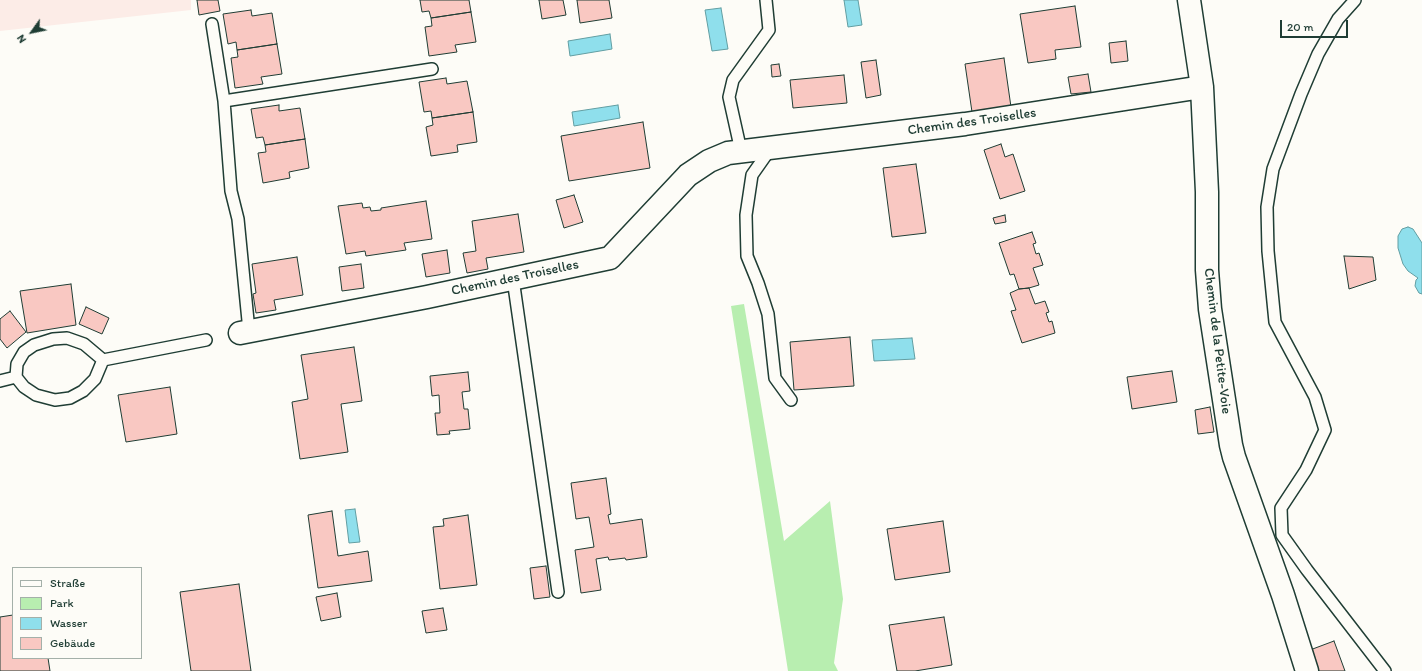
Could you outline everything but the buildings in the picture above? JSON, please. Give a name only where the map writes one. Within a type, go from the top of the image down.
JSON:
[{"type":"street","name":"Chemin de la Petite-Voie","points":[[1189,0],[1202,87],[1207,192],[1207,270],[1210,309],[1231,444],[1234,457],[1283,595],[1307,671]]},
{"type":"street","name":"Chemin des Troiselles","points":[[244,332],[513,279],[610,258],[688,175],[708,161],[728,153],[972,123],[1202,87]]},
{"type":"lane","points":[[741,151],[729,97],[733,80],[769,30],[766,0]]},
{"type":"lane","points":[[1356,0],[1338,19],[1318,54],[1300,94],[1276,162],[1267,207],[1268,251],[1275,322],[1315,397],[1325,430],[1306,470],[1280,508],[1282,535],[1307,570],[1385,671]]},
{"type":"lane","name":"Chemin des Troiselles","points":[[212,24],[224,101],[231,191],[238,219],[244,332]]},
{"type":"lane","points":[[224,101],[432,69]]},
{"type":"lane","points":[[771,147],[752,175],[746,215],[748,256],[768,314],[774,378],[791,400]]},
{"type":"lane","points":[[513,279],[558,592]]},
{"type":"lane","points":[[67,338],[84,344],[103,360],[95,378],[83,391],[70,398],[55,400],[36,395],[24,387],[16,377],[17,364],[24,352],[34,345],[53,339],[67,338]]},
{"type":"lane","points":[[103,360],[206,340]]},
{"type":"lane","points":[[0,381],[16,377]]},
{"type":"shaded area","points":[[0,0],[191,0],[191,10],[0,31]]},
{"type":"green space","points":[[744,304],[784,541],[830,501],[843,599],[834,663],[838,671],[788,671],[731,306]]},
{"type":"water","points":[[844,0],[858,0],[862,25],[848,27]]},
{"type":"water","points":[[721,8],[728,49],[712,51],[705,10]]},
{"type":"water","points":[[610,34],[612,49],[570,56],[568,41]]},
{"type":"water","points":[[618,105],[620,118],[574,126],[572,112]]},
{"type":"water","points":[[1408,227],[1413,229],[1422,243],[1422,294],[1419,293],[1415,286],[1418,278],[1408,271],[1403,264],[1398,248],[1398,236],[1402,229]]},
{"type":"water","points":[[912,338],[915,359],[874,361],[872,340]]},
{"type":"water","points":[[355,509],[360,542],[349,543],[345,510]]}]
